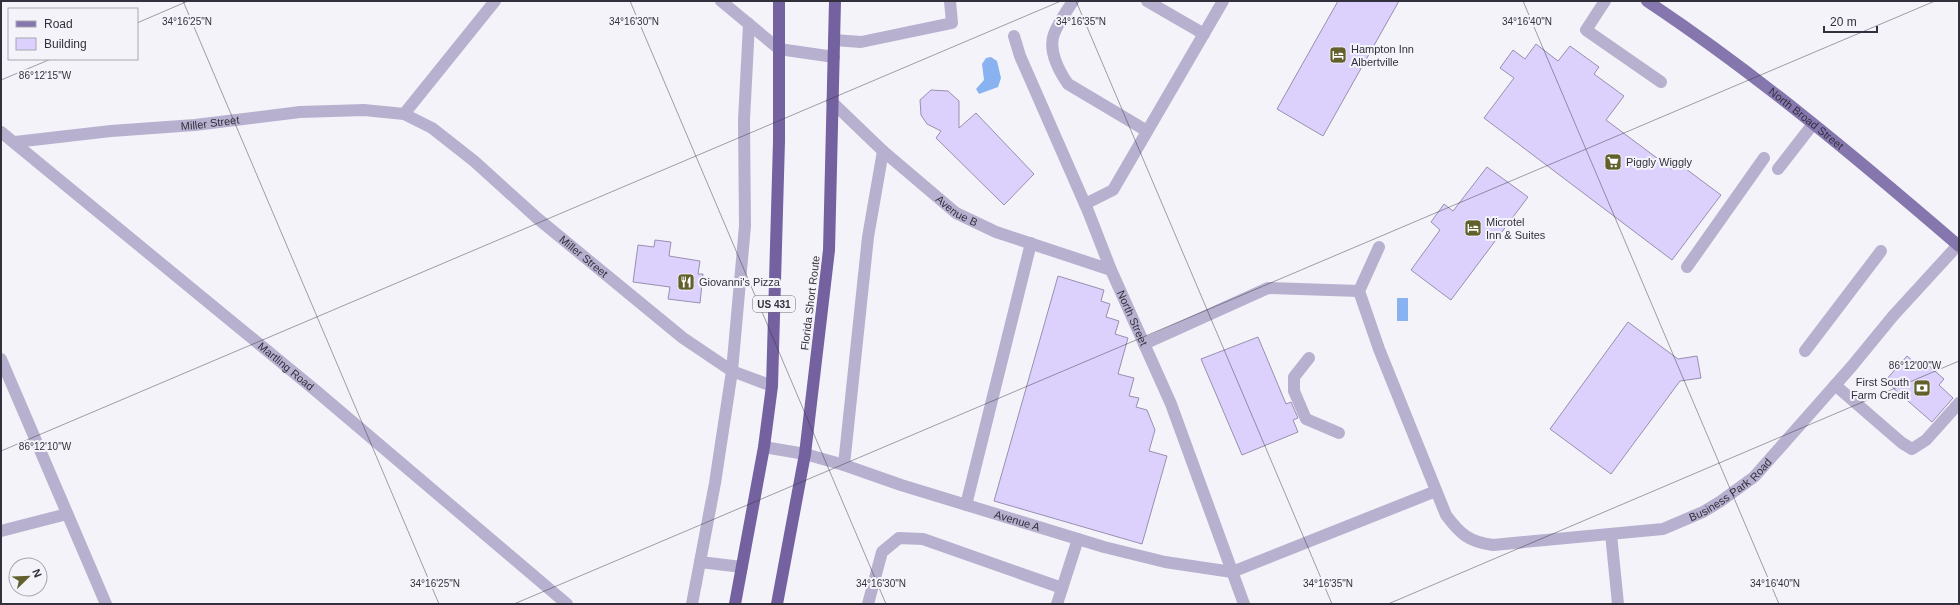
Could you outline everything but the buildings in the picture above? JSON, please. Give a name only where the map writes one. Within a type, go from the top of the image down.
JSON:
[{"type":"highway","name":"US 431","points":[[735,604],[764,447],[772,386],[779,141],[779,1]]},
{"type":"highway","name":"Florida Short Route","points":[[777,604],[805,454],[829,250],[834,1]]},
{"type":"main road","name":"North Broad Street","points":[[1647,1],[1762,82],[1959,246]]},
{"type":"street","points":[[404,114],[495,1]]},
{"type":"street","points":[[721,1],[779,49],[834,56]]},
{"type":"street","points":[[834,40],[861,42],[952,23],[950,1]]},
{"type":"street","points":[[1073,1],[1054,34],[1053,50],[1062,75],[1068,84],[1147,131]]},
{"type":"street","points":[[1085,204],[1113,190],[1223,1]]},
{"type":"street","points":[[1605,1],[1586,30],[1661,82]]},
{"type":"street","points":[[1155,3],[1204,34]]},
{"type":"street","points":[[692,604],[715,483],[732,371],[744,226],[744,120],[749,24]]},
{"type":"street","name":"North Street","points":[[1014,36],[1020,56],[1170,404],[1244,604]]},
{"type":"street","name":"Avenue B","points":[[832,102],[883,151],[956,213],[996,232],[1111,270]]},
{"type":"street","name":"Miller Street","points":[[15,142],[111,131],[194,125],[300,112],[364,110],[404,114],[432,128],[474,161],[537,218],[683,338],[732,371],[772,386]]},
{"type":"street","points":[[1778,169],[1814,124]]},
{"type":"street","name":"Martling Road","points":[[1,132],[346,416],[567,604]]},
{"type":"street","points":[[844,465],[868,237],[883,151]]},
{"type":"street","points":[[1687,267],[1764,158]]},
{"type":"street","points":[[966,505],[1031,243]]},
{"type":"street","name":"Business Park Road","points":[[1359,291],[1379,349],[1446,515],[1458,531],[1471,540],[1482,544],[1512,544],[1663,530],[1703,512],[1721,501],[1754,477],[1893,316],[1959,246]]},
{"type":"street","points":[[1144,344],[1268,288],[1359,291],[1379,247]]},
{"type":"street","points":[[1805,351],[1881,251]]},
{"type":"street","points":[[1309,358],[1294,377],[1294,391],[1306,419],[1339,433]]},
{"type":"street","points":[[1,359],[106,604]]},
{"type":"street","points":[[1835,385],[1902,444],[1912,449],[1926,440],[1959,403]]},
{"type":"street","name":"Avenue A","points":[[764,447],[805,454],[844,465],[901,485],[1078,539],[1165,562],[1232,572]]},
{"type":"street","points":[[1232,572],[1436,491]]},
{"type":"street","points":[[1,531],[67,514]]},
{"type":"street","points":[[1611,534],[1618,604]]},
{"type":"street","points":[[868,604],[882,552],[899,538],[923,539],[1062,588]]},
{"type":"street","points":[[1057,604],[1078,539]]},
{"type":"street","points":[[700,562],[742,567]]},
{"type":"water","points":[[991,57],[997,61],[1001,78],[998,87],[979,94],[976,89],[984,80],[982,64],[986,58]]},
{"type":"water","points":[[1397,298],[1408,298],[1408,321],[1397,321]]},
{"type":"place","name":"Hampton Inn Albertville","points":[[1338,55]]},
{"type":"place","name":"Piggly Wiggly","points":[[1613,162]]},
{"type":"place","name":"Microtel Inn & Suites","points":[[1473,228]]},
{"type":"place","name":"Giovanni's Pizza","points":[[686,282]]},
{"type":"place","name":"First South Farm Credit","points":[[1922,388]]}]
